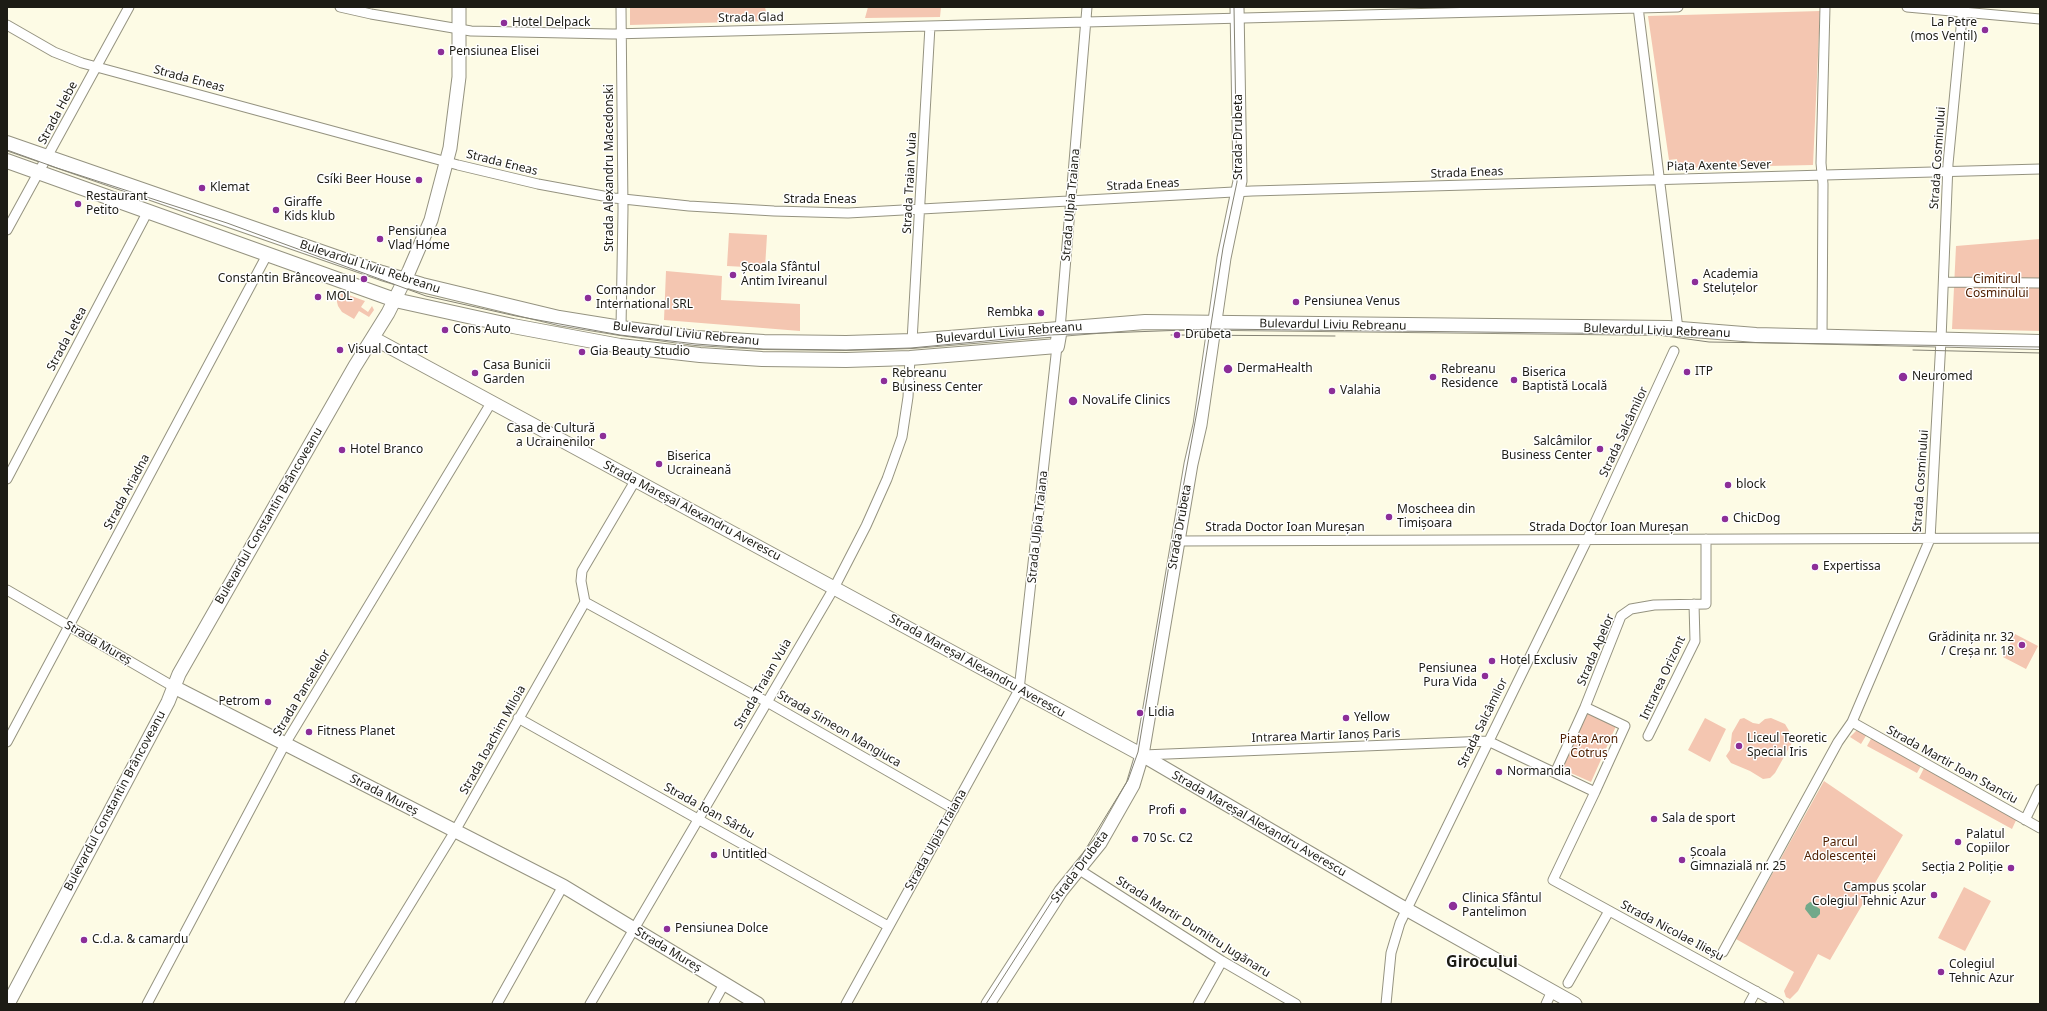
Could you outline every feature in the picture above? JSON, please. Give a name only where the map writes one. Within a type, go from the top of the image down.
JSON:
[{"type":"main road","name":"Bulevardul Liviu Rebreanu","points":[[7,143],[405,280],[517,309],[621,328],[696,338],[764,342],[846,343],[912,340],[1145,322],[1678,329],[1756,335],[2040,342]]},
{"type":"main road","name":"Bulevardul Liviu Rebreanu","points":[[7,161],[268,253],[395,300],[513,326],[604,343],[700,355],[762,359],[846,360],[910,358],[1057,346]]},
{"type":"main road","name":"Strada Ulpia Traiana","points":[[1057,346],[1060,328]]},
{"type":"street","name":"Strada Hebe","points":[[7,230],[48,158],[129,7]]},
{"type":"street","name":"Strada Glad","points":[[340,7],[460,29],[621,34],[1086,23],[1237,13],[1638,8]]},
{"type":"street","name":"Bulevardul Constantin Brâncoveanu","points":[[8,1004],[196,644],[395,300],[405,280],[431,220],[446,162],[457,96],[460,29],[459,7]]},
{"type":"street","name":"Strada Alexandru Macedonski","points":[[621,7],[623,199],[621,328]]},
{"type":"street","name":"Strada Ulpia Traiana","points":[[1060,328],[1072,200],[1087,7]]},
{"type":"street","points":[[1638,8],[1678,7]]},
{"type":"street","points":[[1822,337],[1821,163],[1825,7]]},
{"type":"street","points":[[1907,7],[1963,9],[2040,19]]},
{"type":"street","name":"Piața Axente Sever","points":[[1638,8],[1659,180],[2040,169]]},
{"type":"street","name":"Strada Cosminului","points":[[1723,952],[1838,742],[1852,722],[1930,539],[1942,340],[1948,172],[1963,9]]},
{"type":"street","name":"Strada Drubeta","points":[[988,1004],[1061,891],[1100,843],[1133,785],[1142,755],[1191,464],[1200,425],[1216,323],[1224,258],[1240,181],[1237,13]]},
{"type":"street","name":"Strada Eneas","points":[[7,25],[54,52],[82,63],[446,162],[538,184],[623,199],[689,206],[774,211],[848,213],[1238,192],[1659,180]]},
{"type":"street","name":"Strada Traian Vuia","points":[[912,340],[921,209],[930,26]]},
{"type":"street","points":[[1659,180],[1678,329]]},
{"type":"street","name":"Strada Letea","points":[[7,479],[148,211]]},
{"type":"street","name":"Strada Ariadna","points":[[7,742],[268,253]]},
{"type":"street","points":[[1944,282],[2040,283]]},
{"type":"street","name":"Strada Mareșal Alexandru Averescu","points":[[373,338],[1019,690],[1142,755],[1406,909],[1575,1004]]},
{"type":"street","name":"Strada Ulpia Traiana","points":[[846,1004],[1019,690],[1057,346]]},
{"type":"street","name":"Strada Salcâmilor","points":[[1386,1004],[1394,938],[1406,909],[1587,540],[1674,351]]},
{"type":"street","name":"Strada Traian Vuia","points":[[590,1004],[834,588],[866,526],[887,479],[902,437],[908,397],[910,358]]},
{"type":"street","name":"Strada Panselelor","points":[[147,1004],[285,744],[492,403]]},
{"type":"street","points":[[585,602],[581,581],[582,571],[635,481]]},
{"type":"street","name":"Strada Doctor Ioan Mureșan","points":[[1178,541],[2040,538]]},
{"type":"street","name":"Strada Apelor","points":[[1585,707],[1621,616],[1631,608],[1654,605],[1706,604],[1706,539]]},
{"type":"street","name":"Strada Mureș","points":[[7,590],[174,687],[563,886],[758,1004]]},
{"type":"street","name":"Strada Simeon Mangiuca","points":[[585,602],[767,702],[954,809]]},
{"type":"street","name":"Strada Ioachim Miloia","points":[[348,1004],[455,831],[585,602]]},
{"type":"street","name":"Intrarea Orizont","points":[[1648,736],[1695,641],[1694,604]]},
{"type":"street","points":[[1488,741],[1555,773],[1595,792],[1626,726],[1585,707],[1555,773]]},
{"type":"street","name":"Strada Ioan Sârbu","points":[[518,718],[888,926]]},
{"type":"street","name":"Strada Martir Ioan Stanciu","points":[[1852,722],[2040,828]]},
{"type":"street","name":"Intrarea Martir Ianoș Paris","points":[[1142,755],[1488,741]]},
{"type":"street","points":[[2025,820],[2040,789]]},
{"type":"street","name":"Strada Nicolae Ilieșu","points":[[1595,792],[1553,880],[1779,1004]]},
{"type":"street","name":"Strada Martir Dumitru Jugănaru","points":[[1078,869],[1222,961],[1296,1004]]},
{"type":"street","points":[[497,1004],[563,886]]},
{"type":"street","points":[[1568,984],[1609,911]]},
{"type":"street","points":[[1198,1004],[1222,961]]},
{"type":"street","points":[[713,1004],[724,984]]},
{"type":"street","points":[[1546,1004],[1552,991]]},
{"type":"street","points":[[1749,1004],[1756,991]]},
{"type":"green space","points":[[630,7],[765,7],[768,21],[630,25]]},
{"type":"green space","points":[[868,7],[941,7],[940,17],[865,18]]},
{"type":"green space","points":[[1820,11],[1813,165],[1678,168],[1677,159],[1669,160],[1648,16]]},
{"type":"green space","points":[[729,233],[767,235],[765,268],[727,266]]},
{"type":"green space","name":"Cimitirul Cosminului","points":[[2040,239],[2040,331],[1952,329],[1956,246]]},
{"type":"green space","points":[[666,271],[722,276],[721,300],[800,304],[800,331],[664,320]]},
{"type":"green space","points":[[343,293],[365,301],[361,307],[368,312],[372,306],[374,310],[369,317],[359,311],[354,319],[342,312],[338,306],[336,298]]},
{"type":"green space","points":[[2015,634],[2038,646],[2026,669],[2003,657]]},
{"type":"green space","name":"Piața Aron Cotruș","points":[[1588,711],[1617,724],[1591,782],[1562,769]]},
{"type":"green space","points":[[291,713],[294,713],[285,729],[282,727]]},
{"type":"green space","points":[[1705,718],[1726,729],[1710,762],[1688,750]]},
{"type":"green space","points":[[1744,718],[1753,723],[1759,724],[1765,719],[1771,718],[1785,724],[1794,739],[1775,773],[1770,778],[1763,779],[1750,771],[1731,763],[1726,756],[1730,750],[1732,733],[1740,719]]},
{"type":"green space","points":[[1858,729],[1867,734],[1861,744],[1850,737]]},
{"type":"green space","points":[[1872,737],[1922,764],[1917,773],[1867,746]]},
{"type":"green space","points":[[1926,764],[2018,816],[2012,829],[1919,778]]},
{"type":"green space","name":"Parcul Adolescenței","points":[[1824,781],[1903,835],[1830,960],[1818,954],[1798,991],[1790,999],[1786,997],[1784,991],[1794,972],[1736,939]]},
{"type":"green space","points":[[1964,887],[1991,901],[1965,951],[1938,938]]},
{"type":"shaded area","points":[[1810,902],[1815,903],[1820,909],[1820,914],[1816,918],[1812,918],[1805,909],[1806,905]]},
{"type":"tram line","points":[[986,1004],[1074,868],[1128,780],[1138,752],[1171,553],[1200,395],[1223,248],[1237,182],[1234,7]]},
{"type":"tram line","points":[[7,150],[57,168],[227,223],[426,296],[516,316],[620,335],[696,344],[763,349],[846,350],[911,348],[1049,335],[1213,329],[1651,334],[1709,342],[2040,347]]},
{"type":"tram line","points":[[1171,335],[1335,336]]},
{"type":"tram line","points":[[1913,350],[2040,353]]},
{"type":"place","name":"Hotel Delpack","points":[[504,23]]},
{"type":"place","name":"La Petre (mos Ventil)","points":[[1985,30]]},
{"type":"place","name":"Pensiunea Elisei","points":[[441,52]]},
{"type":"place","name":"Csíki Beer House","points":[[419,180]]},
{"type":"place","name":"Klemat","points":[[202,188]]},
{"type":"place","name":"Restaurant Petito","points":[[78,204]]},
{"type":"place","name":"Giraffe Kids klub","points":[[276,210]]},
{"type":"place","name":"Pensiunea Vlad Home","points":[[380,239]]},
{"type":"place","name":"Școala Sfântul Antim Ivireanul","points":[[733,275]]},
{"type":"place","name":"Constantin Brâncoveanu","points":[[364,279]]},
{"type":"place","name":"Academia Steluțelor","points":[[1695,282]]},
{"type":"place","name":"MOL","points":[[318,297]]},
{"type":"place","name":"Comandor International SRL","points":[[588,298]]},
{"type":"place","name":"Pensiunea Venus","points":[[1296,302]]},
{"type":"place","name":"Rembka","points":[[1041,313]]},
{"type":"place","name":"Cons Auto","points":[[445,330]]},
{"type":"place","name":"Drubeta","points":[[1177,335]]},
{"type":"place","name":"Visual Contact","points":[[340,350]]},
{"type":"place","name":"Gia Beauty Studio","points":[[582,352]]},
{"type":"place","name":"DermaHealth","points":[[1228,369]]},
{"type":"place","name":"ITP","points":[[1687,372]]},
{"type":"place","name":"Casa Bunicii Garden","points":[[475,373]]},
{"type":"place","name":"Rebreanu Residence","points":[[1433,377]]},
{"type":"place","name":"Neuromed","points":[[1903,377]]},
{"type":"place","name":"Biserica Baptistă Locală","points":[[1514,380]]},
{"type":"place","name":"Rebreanu Business Center","points":[[884,381]]},
{"type":"place","name":"Valahia","points":[[1332,391]]},
{"type":"place","name":"NovaLife Clinics","points":[[1073,401]]},
{"type":"place","name":"Casa de Cultură a Ucrainenilor","points":[[603,436]]},
{"type":"place","name":"Salcâmilor Business Center","points":[[1600,449]]},
{"type":"place","name":"Hotel Branco","points":[[342,450]]},
{"type":"place","name":"Biserica Ucraineană","points":[[659,464]]},
{"type":"place","name":"block","points":[[1728,485]]},
{"type":"place","name":"Moscheea din Timișoara","points":[[1389,517]]},
{"type":"place","name":"ChicDog","points":[[1725,519]]},
{"type":"place","name":"Expertissa","points":[[1815,567]]},
{"type":"place","name":"Grădinița nr. 32 / Creșa nr. 18","points":[[2022,645]]},
{"type":"place","name":"Hotel Exclusiv","points":[[1492,661]]},
{"type":"place","name":"Pensiunea Pura Vida","points":[[1485,676]]},
{"type":"place","name":"Petrom","points":[[268,702]]},
{"type":"place","name":"Lidia","points":[[1140,713]]},
{"type":"place","name":"Yellow","points":[[1346,718]]},
{"type":"place","name":"Fitness Planet","points":[[309,732]]},
{"type":"place","name":"Liceul Teoretic Special Iris","points":[[1739,746]]},
{"type":"place","name":"Normandia","points":[[1499,772]]},
{"type":"place","name":"Profi","points":[[1183,811]]},
{"type":"place","name":"Sala de sport","points":[[1654,819]]},
{"type":"place","name":"70 Sc. C2","points":[[1135,839]]},
{"type":"place","name":"Palatul Copiilor","points":[[1958,842]]},
{"type":"place","name":"Untitled","points":[[714,855]]},
{"type":"place","name":"Școala Gimnazială nr. 25","points":[[1682,860]]},
{"type":"place","name":"Secția 2 Poliție","points":[[2011,868]]},
{"type":"place","name":"Campus școlar Colegiul Tehnic Azur","points":[[1934,895]]},
{"type":"place","name":"Clinica Sfântul Pantelimon","points":[[1453,906]]},
{"type":"place","name":"Pensiunea Dolce","points":[[667,929]]},
{"type":"place","name":"C.d.a. & camardu","points":[[84,940]]},
{"type":"place","name":"Colegiul Tehnic Azur","points":[[1941,972]]},
{"type":"district","name":"Girocului","points":[[1482,962]]}]
